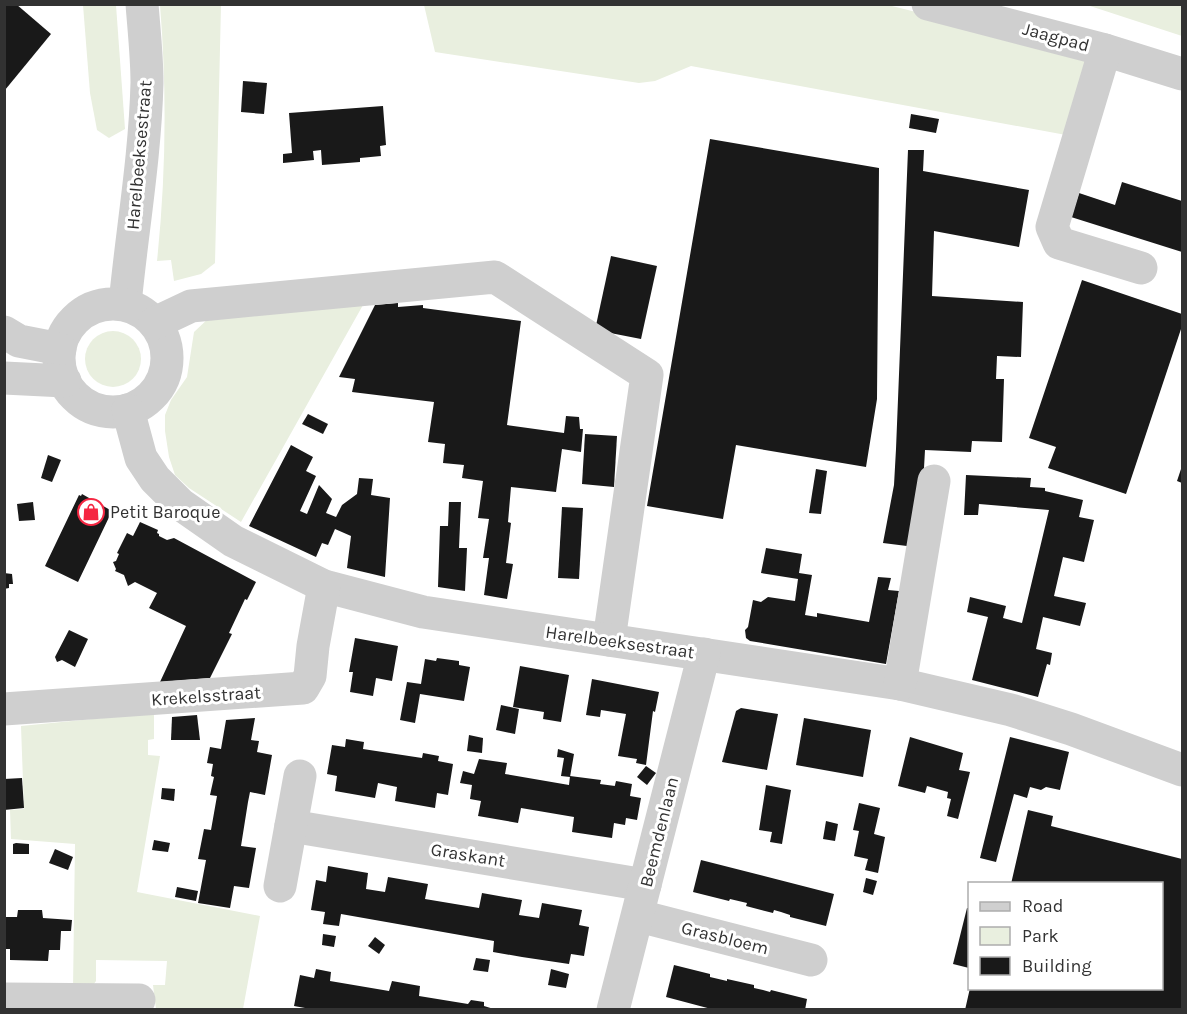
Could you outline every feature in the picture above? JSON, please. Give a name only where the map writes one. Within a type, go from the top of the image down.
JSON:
[{"type":"street","name":"Harelbeeksestraat","points":[[124,304],[140,186],[147,82],[142,4]]},
{"type":"street","name":"Jaagpad","points":[[928,4],[1105,50],[1182,74]]},
{"type":"street","points":[[1105,50],[1052,227],[1059,243],[1141,268]]},
{"type":"street","points":[[155,323],[191,306],[495,277],[625,359],[647,375],[609,640]]},
{"type":"street","points":[[110,303],[124,304],[141,311],[155,323],[164,338],[168,356],[165,374],[157,390],[151,396],[128,410],[113,412],[85,404],[73,394],[60,366],[60,349],[64,335],[82,313],[96,306],[110,303]]},
{"type":"street","points":[[4,332],[19,341],[60,349]]},
{"type":"street","points":[[4,378],[65,381]]},
{"type":"street","name":"Harelbeeksestraat","points":[[128,410],[141,458],[155,479],[180,504],[233,541],[324,586],[423,612],[900,684],[1011,710],[1071,729],[1182,770]]},
{"type":"street","points":[[900,684],[934,481]]},
{"type":"street","name":"Krekelsstraat","points":[[4,709],[303,688],[310,676],[324,586]]},
{"type":"street","name":"Beemdenlaan","points":[[613,1010],[639,916],[704,654]]},
{"type":"street","points":[[280,886],[300,776]]},
{"type":"street","name":"Graskant","points":[[291,826],[645,885]]},
{"type":"street","name":"Grasbloem","points":[[639,916],[811,960]]},
{"type":"street","points":[[4,999],[139,1000]]},
{"type":"green space","points":[[83,5],[116,5],[125,129],[109,138],[97,130],[90,93]]},
{"type":"green space","points":[[160,5],[221,5],[215,263],[201,274],[174,281],[171,260],[157,261],[164,133],[164,69]]},
{"type":"green space","points":[[424,5],[888,5],[1088,55],[1066,135],[691,66],[655,81],[639,83],[435,52]]},
{"type":"green space","points":[[1087,5],[1182,5],[1182,36]]},
{"type":"green space","points":[[363,305],[241,522],[189,488],[175,475],[169,457],[165,415],[171,400],[187,377],[194,332],[210,317]]},
{"type":"green space","points":[[107,331],[119,331],[129,335],[137,343],[141,359],[137,375],[129,383],[119,387],[107,387],[97,383],[89,375],[85,365],[85,353],[89,343],[97,335]]},
{"type":"green space","points":[[154,713],[154,739],[148,740],[148,755],[160,756],[137,892],[260,916],[243,1009],[156,1009],[153,985],[165,985],[167,961],[96,960],[96,981],[91,988],[73,989],[75,844],[11,839],[10,810],[24,809],[21,726]]},
{"type":"building","points":[[5,4],[16,4],[51,34],[5,90]]},
{"type":"building","points":[[243,81],[267,83],[264,114],[241,112]]},
{"type":"building","points":[[383,106],[386,145],[380,146],[381,156],[360,158],[360,162],[322,165],[321,150],[313,151],[314,160],[283,163],[283,154],[292,153],[289,113]]},
{"type":"building","points":[[911,114],[939,119],[936,133],[909,128]]},
{"type":"building","points":[[710,139],[879,168],[877,399],[866,467],[736,445],[723,519],[647,506]]},
{"type":"building","points":[[908,150],[924,150],[923,171],[1029,190],[1019,247],[934,231],[932,296],[1023,302],[1021,357],[997,356],[996,379],[1004,379],[1002,442],[972,441],[971,452],[925,450],[923,486],[907,546],[883,543],[894,485]]},
{"type":"building","points":[[1122,182],[1182,201],[1182,252],[1071,217],[1079,193],[1115,205]]},
{"type":"building","points":[[611,256],[657,266],[641,339],[595,330]]},
{"type":"building","points":[[1082,280],[1182,314],[1182,326],[1126,494],[1048,468],[1056,447],[1029,438]]},
{"type":"building","points":[[398,303],[398,307],[423,305],[423,308],[521,321],[507,425],[564,433],[566,416],[579,417],[580,429],[583,429],[581,452],[562,449],[556,492],[511,487],[508,522],[511,523],[506,563],[513,564],[507,599],[484,595],[489,558],[483,558],[489,519],[478,518],[483,481],[462,478],[464,465],[443,463],[445,444],[428,442],[434,402],[352,392],[355,379],[339,377],[375,305]]},
{"type":"building","points":[[308,414],[328,424],[323,434],[302,424]]},
{"type":"building","points":[[585,434],[617,436],[614,487],[582,484]]},
{"type":"building","points":[[291,445],[313,457],[306,471],[316,476],[300,511],[307,514],[319,485],[332,499],[326,513],[336,517],[342,505],[357,494],[359,478],[373,479],[371,495],[390,498],[385,577],[347,568],[351,536],[335,529],[328,545],[322,543],[316,557],[249,526]]},
{"type":"building","points":[[48,455],[61,460],[52,482],[41,478]]},
{"type":"building","points":[[1182,466],[1182,483],[1177,481]]},
{"type":"building","points":[[816,469],[827,471],[821,514],[809,513]]},
{"type":"building","points":[[966,475],[1031,478],[1030,487],[1045,488],[1045,491],[1083,500],[1079,517],[1094,520],[1084,562],[1063,557],[1054,596],[1086,603],[1080,626],[1043,617],[1036,649],[1052,653],[1038,697],[972,680],[988,617],[967,612],[970,597],[1006,606],[1003,618],[1022,623],[1049,510],[979,504],[978,515],[964,515]]},
{"type":"building","points":[[82,494],[112,511],[78,582],[45,566],[79,495]]},
{"type":"building","points":[[33,502],[35,520],[19,521],[17,504]]},
{"type":"building","points":[[449,502],[461,502],[459,548],[467,548],[465,591],[438,587],[440,526],[448,526]]},
{"type":"building","points":[[562,507],[583,508],[579,579],[558,578]]},
{"type":"building","points":[[140,522],[158,530],[159,536],[167,540],[174,538],[256,582],[247,600],[245,599],[229,633],[232,634],[210,678],[160,682],[186,626],[149,608],[157,593],[135,582],[128,586],[124,575],[115,571],[113,562],[116,561],[119,554],[117,553],[127,533],[133,536]]},
{"type":"building","points":[[766,548],[802,554],[799,573],[812,575],[805,615],[817,617],[817,613],[869,622],[878,577],[891,578],[888,590],[899,591],[886,664],[750,641],[746,638],[745,630],[748,627],[753,600],[761,602],[768,597],[795,601],[798,579],[761,573]]},
{"type":"building","points":[[4,573],[12,574],[13,584],[9,584],[9,588],[4,589]]},
{"type":"building","points":[[69,630],[88,639],[75,667],[62,660],[57,662],[55,657]]},
{"type":"building","points":[[355,638],[398,646],[392,681],[376,678],[373,696],[350,692],[353,672],[349,672]]},
{"type":"building","points":[[437,658],[459,661],[459,665],[470,667],[464,701],[420,694],[415,723],[400,720],[407,682],[421,684],[425,659],[436,661]]},
{"type":"building","points":[[520,666],[569,675],[561,722],[543,719],[544,712],[513,707]]},
{"type":"building","points":[[592,679],[659,692],[655,712],[653,711],[646,765],[636,763],[637,759],[618,756],[626,714],[601,710],[600,717],[586,715]]},
{"type":"building","points":[[501,705],[519,709],[515,734],[496,730]]},
{"type":"building","points":[[741,708],[778,714],[767,770],[722,762],[736,711]]},
{"type":"building","points":[[197,715],[200,740],[171,740],[172,717]]},
{"type":"building","points":[[255,718],[251,740],[259,741],[257,752],[272,755],[265,795],[250,792],[248,802],[241,846],[256,848],[249,888],[234,886],[230,908],[198,903],[206,860],[198,859],[204,829],[211,830],[217,796],[210,795],[214,777],[211,776],[213,764],[207,763],[210,747],[221,749],[226,720]]},
{"type":"building","points":[[804,718],[871,730],[863,777],[796,765]]},
{"type":"building","points":[[469,735],[483,738],[482,753],[467,751]]},
{"type":"building","points":[[910,737],[963,753],[959,770],[970,772],[958,819],[947,816],[951,799],[947,798],[948,792],[927,786],[925,793],[898,786]]},
{"type":"building","points":[[1010,737],[1069,752],[1060,790],[1046,787],[1041,790],[1030,787],[1027,798],[1014,794],[996,862],[980,858]]},
{"type":"building","points":[[346,739],[364,742],[363,749],[422,758],[423,753],[439,756],[438,761],[453,764],[448,795],[437,793],[435,808],[395,801],[397,787],[378,783],[375,798],[335,791],[337,776],[327,774],[332,745],[345,747]]},
{"type":"building","points":[[558,749],[574,754],[570,777],[561,776],[564,758],[557,757]]},
{"type":"building","points":[[479,759],[507,763],[505,774],[569,785],[570,776],[601,780],[600,784],[615,786],[616,781],[632,784],[630,796],[641,798],[637,820],[626,818],[625,825],[614,823],[612,838],[572,832],[574,817],[521,808],[518,823],[478,816],[481,801],[470,799],[472,785],[460,783],[463,771],[474,774]]},
{"type":"building","points":[[646,766],[656,773],[647,785],[637,777]]},
{"type":"building","points":[[22,778],[24,808],[4,810],[4,779]]},
{"type":"building","points":[[766,785],[791,790],[782,844],[770,842],[772,832],[759,830]]},
{"type":"building","points":[[162,788],[175,789],[174,801],[161,799]]},
{"type":"building","points":[[859,803],[880,808],[874,834],[885,837],[878,873],[865,870],[868,859],[854,856],[859,831],[853,830]]},
{"type":"building","points":[[1028,810],[1053,816],[1051,826],[1182,859],[1182,1010],[965,1010],[970,990],[1163,990],[1163,882],[1011,882]]},
{"type":"building","points":[[826,821],[838,824],[835,841],[823,839]]},
{"type":"building","points":[[154,840],[170,843],[168,852],[152,850]]},
{"type":"building","points":[[13,844],[29,844],[29,854],[13,854]]},
{"type":"building","points":[[55,849],[73,857],[68,870],[49,863]]},
{"type":"building","points":[[701,860],[834,894],[826,926],[790,917],[790,915],[774,910],[773,913],[746,906],[747,903],[693,892]]},
{"type":"building","points":[[328,866],[368,873],[366,889],[385,892],[388,877],[428,884],[425,899],[479,908],[482,893],[522,900],[519,915],[539,918],[542,903],[582,910],[579,925],[589,927],[584,956],[571,954],[569,964],[493,952],[494,941],[341,914],[339,926],[323,924],[325,912],[311,910],[316,880],[326,882]]},
{"type":"building","points":[[866,878],[877,881],[873,895],[863,892]]},
{"type":"building","points":[[177,887],[198,891],[196,901],[175,897]]},
{"type":"building","points":[[967,908],[968,908],[968,968],[953,964]]},
{"type":"building","points":[[18,910],[42,910],[43,918],[72,920],[71,931],[61,931],[60,950],[49,950],[48,961],[10,960],[10,949],[4,949],[4,917],[17,917]]},
{"type":"building","points":[[323,934],[336,936],[334,947],[322,945]]},
{"type":"building","points":[[375,937],[385,945],[379,954],[368,946]]},
{"type":"building","points":[[476,958],[490,960],[488,972],[473,970]]},
{"type":"building","points":[[674,965],[710,974],[710,977],[754,985],[754,988],[807,999],[805,1010],[715,1010],[666,997]]},
{"type":"building","points":[[316,969],[331,972],[330,981],[389,991],[392,981],[420,986],[419,996],[468,1004],[471,1000],[484,1002],[484,1006],[497,1010],[305,1010],[305,1008],[294,1006],[300,975],[314,978]]},
{"type":"building","points":[[551,969],[569,974],[566,988],[548,985]]},
{"type":"place","name":"Petit Baroque","points":[[91,512]]}]
